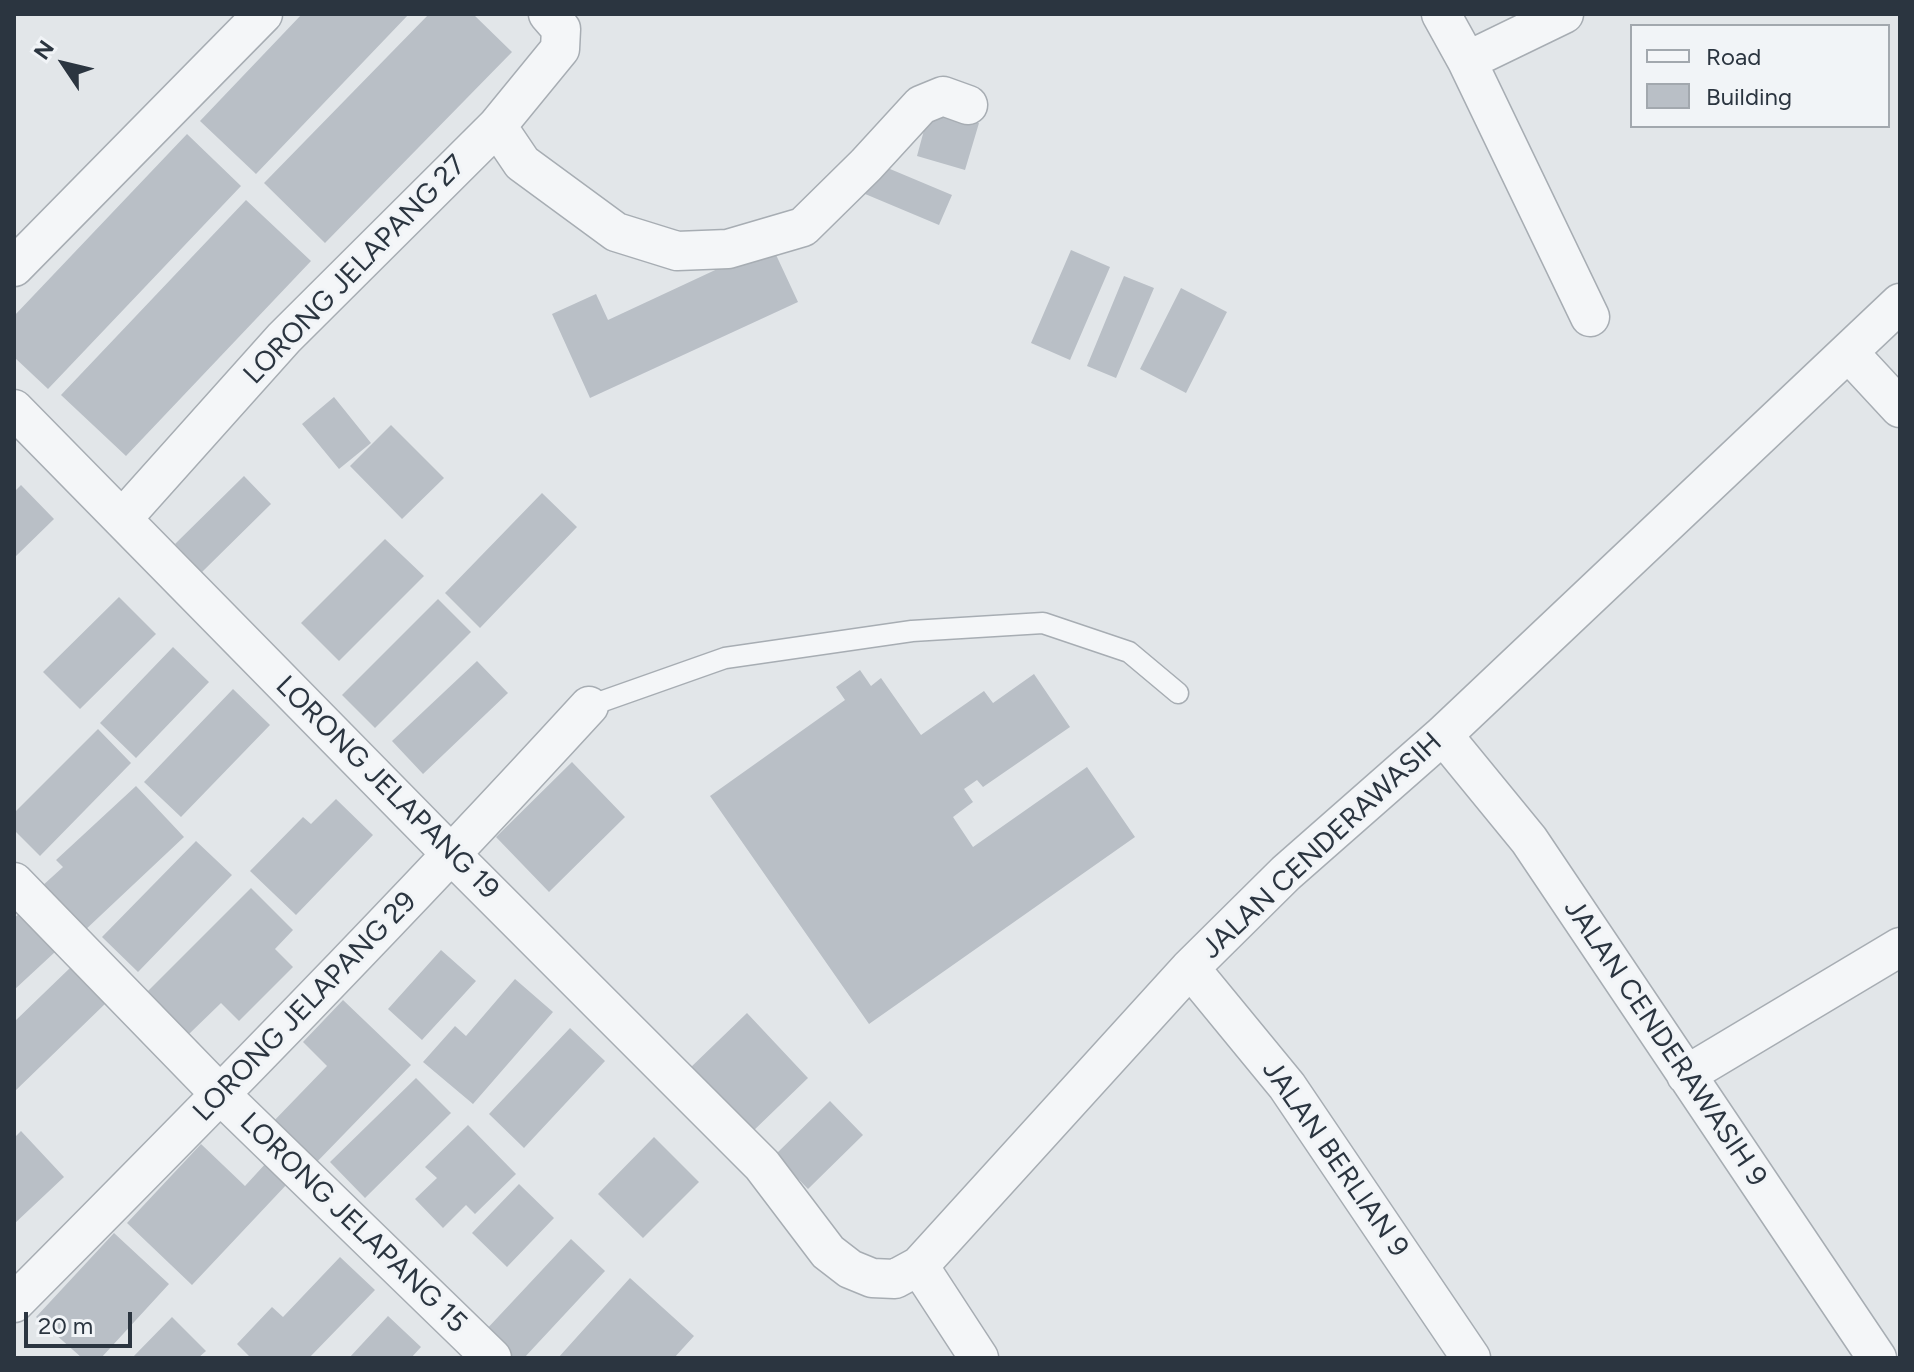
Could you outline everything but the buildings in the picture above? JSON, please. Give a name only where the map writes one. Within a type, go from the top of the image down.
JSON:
[{"type":"street","points":[[14,267],[263,14]]},
{"type":"street","name":"LORONG JELAPANG 27","points":[[122,519],[284,338],[497,126],[560,49],[561,29],[548,14]]},
{"type":"street","points":[[1441,14],[1467,61],[1590,317]]},
{"type":"street","points":[[1467,61],[1564,14]]},
{"type":"street","points":[[497,126],[522,163],[616,232],[677,251],[728,249],[803,227],[921,105],[943,96],[968,105]]},
{"type":"street","name":"JALAN CENDERAWASIH","points":[[762,1165],[828,1252],[850,1269],[872,1278],[895,1279],[919,1266],[1190,968],[1286,873],[1443,735],[1900,303]]},
{"type":"street","points":[[1849,353],[1900,408]]},
{"type":"street","name":"LORONG JELAPANG 19","points":[[14,409],[762,1165]]},
{"type":"street","name":"LORONG JELAPANG 29","points":[[14,1303],[221,1095],[452,855],[589,706]]},
{"type":"street","name":"JALAN CENDERAWASIH 9","points":[[1443,735],[1529,840],[1877,1358]]},
{"type":"street","name":"LORONG JELAPANG 15","points":[[14,882],[221,1095],[492,1358]]},
{"type":"street","points":[[1686,1075],[1900,947]]},
{"type":"street","name":"JALAN BERLIAN 9","points":[[1190,968],[1287,1086],[1471,1358]]},
{"type":"street","points":[[919,1266],[979,1358]]},
{"type":"street","points":[[1877,1358],[1900,1340]]},
{"type":"lane","points":[[589,706],[725,658],[912,631],[1043,623],[1129,652],[1178,693]]}]
